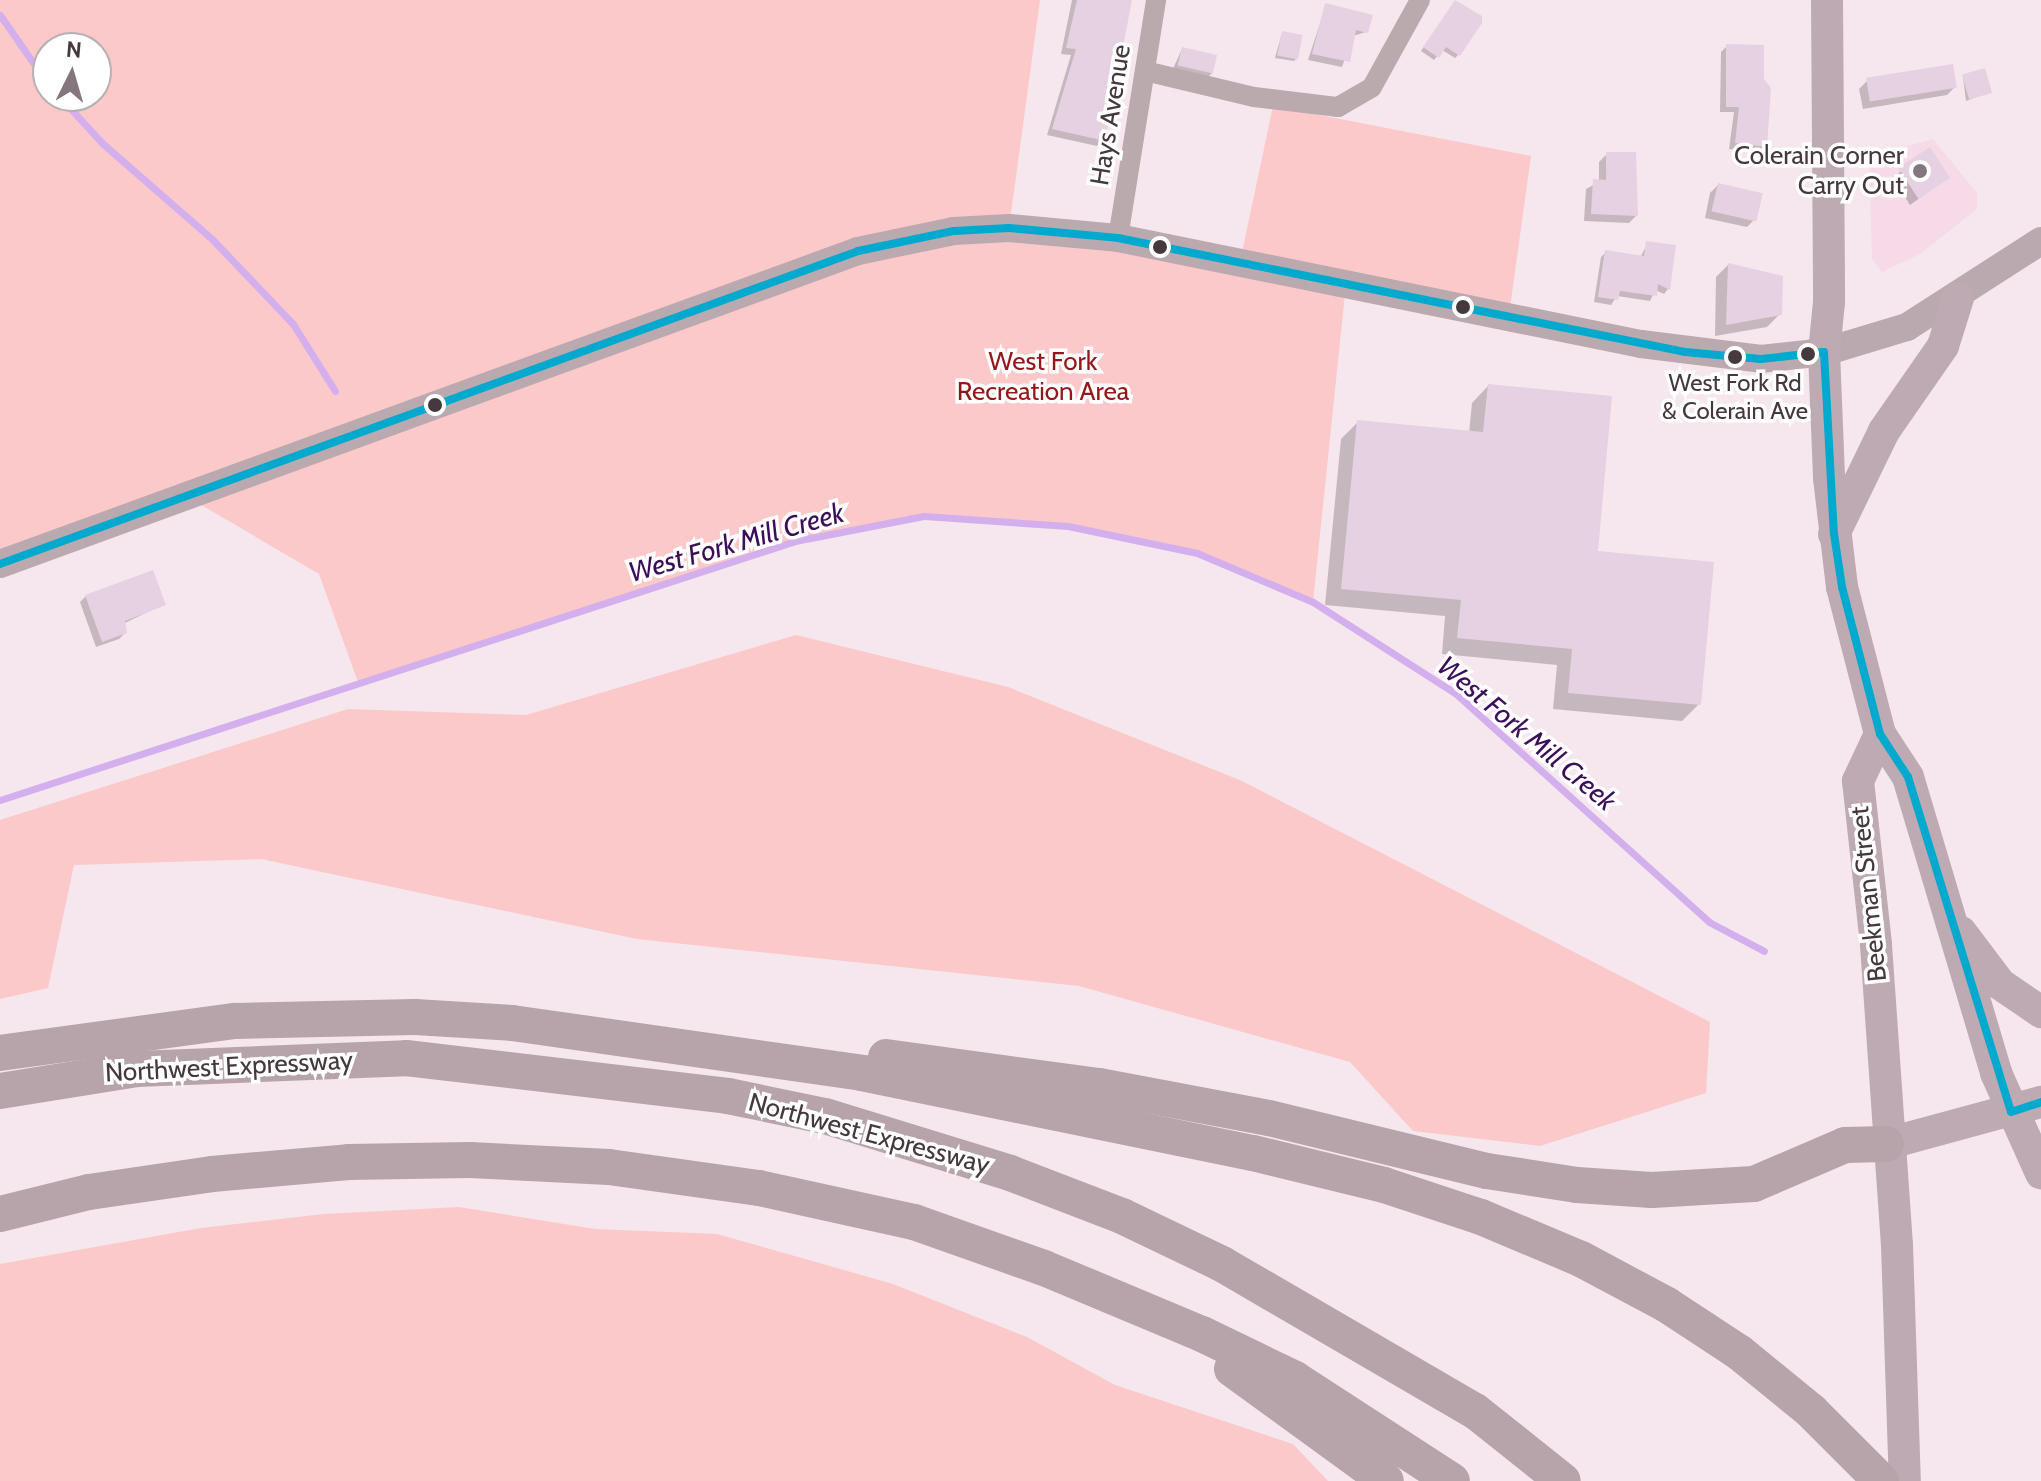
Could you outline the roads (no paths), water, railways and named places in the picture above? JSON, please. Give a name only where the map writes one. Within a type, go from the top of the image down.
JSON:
[{"type":"highway","points":[[0,1053],[219,1022],[415,1017],[512,1023],[733,1053],[1063,1111],[1384,1185],[1467,1212],[1581,1259],[1667,1305],[1811,1411],[1881,1481]]},
{"type":"highway","points":[[733,1053],[800,1049],[1010,1070],[1269,1118],[1487,1171],[1577,1185],[1652,1190],[1754,1184],[1845,1145],[1886,1144]]},
{"type":"highway","name":"Northwest Expressway","points":[[0,1091],[137,1069],[406,1058],[728,1096],[825,1116],[1010,1173],[1122,1216],[1222,1264],[1475,1411],[1563,1481]]},
{"type":"highway","points":[[0,1214],[89,1192],[333,1164],[470,1160],[593,1166],[759,1188],[914,1222],[1044,1268],[1295,1379],[1452,1481]]},
{"type":"highway","points":[[1044,1268],[1227,1366],[1386,1481]]},
{"type":"main road","points":[[1827,0],[1829,302],[1824,352],[1834,534],[1842,587],[1880,734]]},
{"type":"main road","points":[[1834,534],[1884,431],[1943,346],[1958,298]]},
{"type":"main road","name":"Beekman Street","points":[[1880,734],[1908,777],[1942,902],[2026,1107],[2041,1173]]},
{"type":"main road","name":"Beekman Street","points":[[1880,734],[1858,781],[1876,945],[1886,1144],[1897,1245],[1905,1481]]},
{"type":"main road","points":[[1942,902],[2000,984],[2041,1012]]},
{"type":"main road","points":[[1886,1144],[2026,1107]]},
{"type":"street","name":"Hays Avenue","points":[[1118,238],[1156,0]]},
{"type":"street","points":[[1145,71],[1254,97],[1338,107],[1372,87],[1420,0]]},
{"type":"street","points":[[0,564],[858,251],[954,231],[1009,228],[1118,238],[1685,352],[1761,359],[1824,352],[1907,327],[1958,298],[2041,241]]},
{"type":"waterway","points":[[0,15],[32,61]]},
{"type":"waterway","points":[[74,112],[102,143],[213,240],[293,324],[335,391]]},
{"type":"waterway","name":"West Fork Mill Creek","points":[[0,800],[795,541],[924,516],[1068,526],[1197,553],[1313,602],[1455,693],[1709,922],[1764,951]]},
{"type":"place","name":"Colerain Corner Carry Out","points":[[1920,171]]},
{"type":"place","name":"West Fork Rd & Colerain Ave","points":[[1735,357]]},
{"type":"park label","name":"West Fork Recreation Area","points":[[1043,377]]}]
